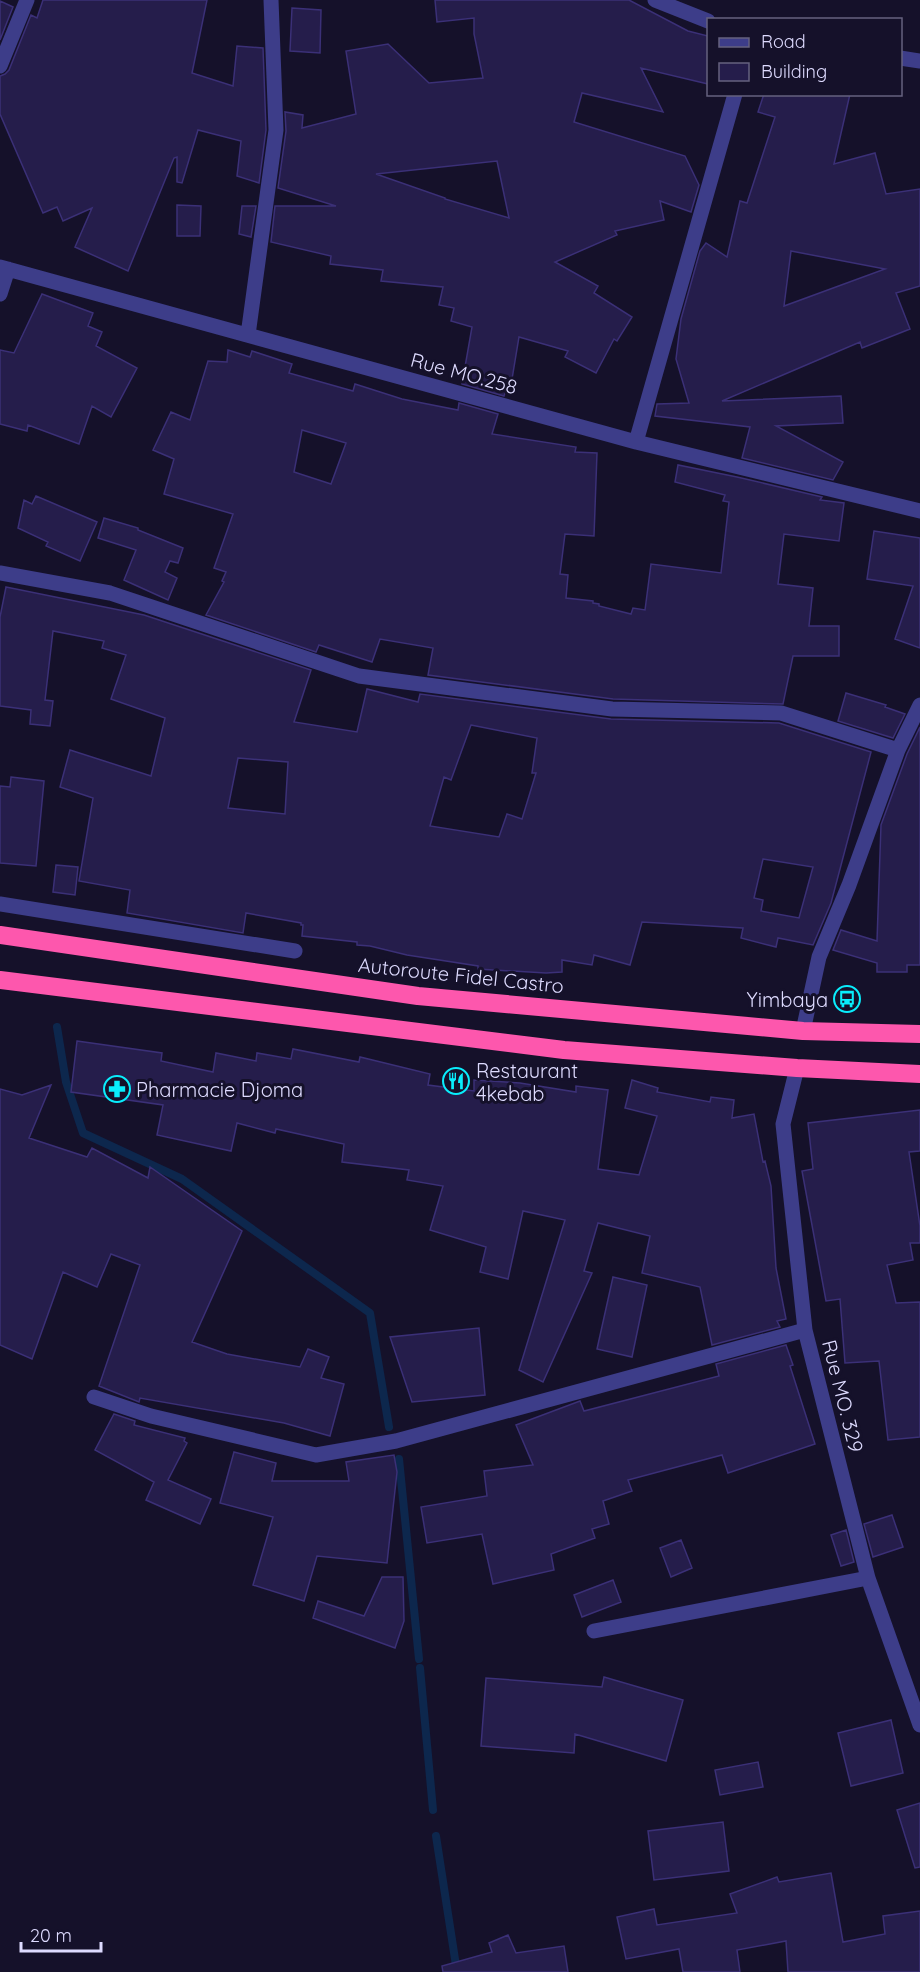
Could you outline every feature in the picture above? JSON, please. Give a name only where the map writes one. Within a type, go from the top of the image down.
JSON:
[{"type":"highway","name":"Autoroute Fidel Castro","points":[[0,936],[418,996],[803,1031],[920,1034]]},
{"type":"highway","points":[[0,980],[564,1050],[797,1068],[920,1074]]},
{"type":"street","points":[[0,66],[27,0]]},
{"type":"street","points":[[248,335],[276,130],[271,0]]},
{"type":"street","points":[[656,0],[707,21]]},
{"type":"street","points":[[902,58],[920,61]]},
{"type":"street","points":[[636,442],[734,96]]},
{"type":"street","points":[[0,294],[4,268]]},
{"type":"street","name":"Rue MO.258","points":[[4,268],[636,442],[920,511]]},
{"type":"street","points":[[0,573],[110,592],[359,676],[612,709],[781,713],[898,750]]},
{"type":"street","points":[[803,1031],[819,957],[849,885],[898,750],[920,705]]},
{"type":"street","points":[[0,904],[295,951]]},
{"type":"street","name":"Rue MO. 329","points":[[797,1068],[783,1124],[805,1330],[868,1578],[920,1725]]},
{"type":"street","points":[[94,1397],[152,1416],[316,1455],[396,1441],[805,1330]]},
{"type":"street","points":[[594,1631],[868,1578]]},
{"type":"building","points":[[43,0],[207,0],[192,73],[233,86],[237,46],[263,48],[266,130],[259,183],[237,176],[241,141],[198,130],[182,183],[177,182],[177,157],[174,158],[128,271],[75,247],[92,208],[63,221],[57,207],[43,213],[0,114],[0,76],[9,70],[31,15],[37,18]]},
{"type":"building","points":[[435,0],[629,0],[688,31],[707,36],[707,84],[641,68],[663,112],[582,93],[574,122],[685,156],[699,185],[691,212],[660,201],[664,220],[615,231],[617,235],[555,262],[598,286],[594,293],[632,317],[617,341],[614,339],[596,373],[565,357],[568,351],[519,337],[510,391],[506,390],[504,396],[462,384],[472,327],[451,321],[454,308],[439,305],[443,287],[381,281],[383,270],[330,264],[331,256],[271,242],[275,206],[336,206],[278,188],[286,131],[285,112],[303,115],[302,128],[356,114],[346,51],[388,44],[429,83],[483,78],[474,34],[474,18],[437,22]],"holes":[[[497,161],[509,218],[445,198],[376,174]]]},
{"type":"building","points":[[0,1],[13,7],[0,40]]},
{"type":"building","points":[[292,8],[321,10],[320,53],[290,51]]},
{"type":"building","points":[[763,96],[850,96],[834,164],[875,153],[886,194],[920,189],[920,286],[896,293],[910,329],[862,348],[860,342],[722,401],[841,396],[843,423],[776,426],[843,462],[833,480],[742,458],[750,427],[655,416],[657,404],[689,403],[676,359],[681,319],[700,251],[706,243],[727,257],[740,201],[747,203],[775,117],[758,112]],"holes":[[[791,251],[885,269],[784,306]]]},
{"type":"building","points":[[177,205],[201,206],[200,236],[177,236]]},
{"type":"building","points":[[242,206],[256,206],[251,237],[239,234]]},
{"type":"building","points":[[42,294],[93,313],[88,326],[102,332],[96,346],[137,368],[111,417],[92,406],[79,444],[28,425],[27,431],[0,424],[0,350],[14,353]]},
{"type":"building","points":[[228,350],[250,357],[252,351],[292,364],[289,373],[353,391],[355,384],[402,399],[458,410],[459,403],[498,414],[492,434],[576,447],[575,452],[597,453],[594,536],[565,534],[560,574],[568,575],[566,598],[593,601],[599,606],[631,614],[633,608],[645,610],[651,564],[721,573],[729,502],[723,501],[725,495],[675,482],[678,465],[822,497],[820,500],[844,503],[839,541],[784,534],[778,584],[813,588],[809,626],[839,626],[839,656],[793,656],[783,704],[613,699],[428,675],[433,648],[380,639],[372,662],[319,645],[316,652],[206,615],[224,582],[222,581],[226,572],[214,568],[233,514],[164,494],[174,459],[153,450],[171,412],[190,420],[208,361],[227,362]],"holes":[[[302,430],[346,443],[331,484],[294,472]]]},
{"type":"building","points":[[36,496],[97,522],[80,561],[46,546],[48,542],[18,528],[24,500],[32,504]]},
{"type":"building","points":[[104,518],[138,528],[138,530],[183,548],[178,563],[170,561],[165,572],[177,578],[168,600],[124,580],[136,550],[98,538]]},
{"type":"building","points":[[874,531],[920,538],[920,648],[895,639],[913,586],[867,579]]},
{"type":"building","points":[[6,587],[144,615],[311,670],[294,722],[357,732],[367,689],[418,702],[420,694],[611,719],[779,723],[871,752],[831,903],[813,945],[778,938],[776,947],[741,938],[743,928],[642,922],[630,965],[594,955],[592,965],[562,960],[562,972],[546,973],[478,969],[478,966],[357,945],[357,942],[302,936],[303,925],[301,923],[246,913],[243,933],[127,913],[130,890],[79,881],[93,798],[60,787],[70,750],[151,776],[165,718],[111,699],[126,655],[102,648],[104,641],[53,631],[45,700],[53,701],[50,726],[30,724],[31,710],[0,706],[0,617]],"holes":[[[471,725],[537,738],[532,773],[536,773],[522,819],[507,814],[499,837],[430,826],[444,777],[451,780]],[[238,758],[288,762],[285,814],[228,808]],[[763,859],[813,867],[799,918],[761,911],[763,900],[754,898]]]},
{"type":"building","points":[[846,693],[886,705],[885,707],[905,714],[893,738],[838,721]]},
{"type":"building","points":[[920,727],[920,965],[907,965],[907,972],[877,972],[877,963],[833,950],[841,930],[877,941],[881,825],[907,754]]},
{"type":"building","points":[[11,777],[44,781],[36,866],[0,863],[0,786],[10,787]]},
{"type":"building","points":[[56,865],[78,867],[75,895],[53,892]]},
{"type":"building","points":[[77,1041],[162,1053],[161,1061],[213,1072],[216,1053],[256,1061],[257,1053],[291,1059],[293,1049],[359,1062],[360,1057],[430,1074],[428,1085],[474,1091],[474,1080],[520,1083],[576,1092],[576,1086],[608,1090],[598,1169],[639,1175],[657,1116],[625,1108],[632,1080],[658,1088],[657,1092],[710,1102],[711,1097],[734,1100],[732,1118],[754,1114],[763,1162],[765,1161],[771,1186],[776,1268],[786,1319],[777,1321],[780,1327],[712,1345],[700,1287],[642,1273],[650,1236],[598,1223],[584,1271],[592,1273],[543,1382],[519,1370],[565,1220],[523,1211],[508,1279],[480,1272],[486,1247],[430,1230],[443,1186],[407,1180],[409,1170],[342,1162],[344,1144],[276,1129],[275,1133],[237,1123],[231,1151],[157,1135],[163,1105],[71,1092]]},
{"type":"building","points":[[51,1085],[29,1138],[87,1157],[92,1148],[148,1178],[150,1167],[242,1231],[192,1342],[227,1354],[300,1367],[308,1349],[329,1357],[321,1378],[344,1384],[330,1436],[284,1423],[140,1398],[139,1402],[99,1386],[140,1265],[111,1254],[97,1287],[63,1272],[32,1359],[0,1345],[0,1089],[22,1095]]},
{"type":"building","points":[[920,1110],[920,1151],[909,1152],[920,1226],[920,1243],[910,1243],[913,1260],[887,1265],[896,1303],[920,1302],[920,1437],[888,1440],[879,1361],[845,1363],[840,1299],[826,1301],[802,1171],[813,1169],[808,1123]]},
{"type":"building","points":[[613,1277],[647,1285],[632,1357],[597,1349]]},
{"type":"building","points":[[479,1328],[485,1395],[412,1402],[390,1337]]},
{"type":"building","points":[[786,1345],[793,1365],[790,1366],[815,1444],[728,1473],[722,1455],[628,1480],[632,1491],[603,1501],[609,1524],[592,1529],[595,1538],[551,1554],[554,1570],[493,1584],[482,1534],[427,1543],[421,1507],[487,1496],[484,1471],[533,1465],[516,1425],[580,1401],[584,1411],[719,1376],[716,1364]]},
{"type":"building","points":[[114,1414],[135,1421],[134,1425],[185,1438],[184,1441],[187,1443],[168,1480],[211,1499],[200,1524],[146,1500],[154,1482],[95,1450]]},
{"type":"building","points":[[234,1452],[276,1463],[272,1481],[349,1481],[346,1462],[394,1455],[397,1472],[387,1563],[317,1556],[304,1601],[253,1585],[273,1517],[220,1503]]},
{"type":"building","points":[[892,1515],[903,1547],[873,1557],[864,1524]]},
{"type":"building","points":[[846,1530],[854,1562],[841,1566],[831,1535]]},
{"type":"building","points":[[681,1540],[692,1568],[671,1577],[660,1548]]},
{"type":"building","points":[[382,1577],[403,1577],[404,1621],[395,1648],[313,1618],[318,1601],[364,1616]]},
{"type":"building","points":[[613,1580],[621,1602],[582,1617],[574,1595]]},
{"type":"building","points":[[604,1677],[683,1700],[666,1761],[575,1734],[574,1753],[481,1746],[486,1678],[602,1687]]},
{"type":"building","points":[[891,1720],[903,1773],[851,1786],[838,1733]]},
{"type":"building","points":[[758,1762],[763,1787],[720,1795],[715,1770]]},
{"type":"building","points":[[920,1803],[920,1867],[915,1868],[897,1810]]},
{"type":"building","points":[[723,1822],[729,1871],[654,1880],[648,1831]]},
{"type":"building","points":[[831,1873],[843,1942],[885,1934],[883,1916],[920,1911],[920,1972],[788,1972],[786,1941],[737,1950],[740,1972],[683,1972],[679,1949],[626,1959],[617,1917],[654,1909],[657,1925],[737,1913],[730,1894],[777,1877],[779,1882]]},
{"type":"building","points":[[508,1935],[516,1953],[564,1946],[568,1972],[443,1972],[442,1966],[492,1952],[489,1943]]},
{"type":"waterway","points":[[57,1027],[66,1082],[83,1133],[182,1179],[370,1313],[389,1427]]},
{"type":"waterway","points":[[399,1459],[419,1659]]},
{"type":"waterway","points":[[420,1668],[433,1810]]},
{"type":"waterway","points":[[436,1836],[457,1972]]},
{"type":"place","name":"Yimbaya","points":[[847,999]]},
{"type":"place","name":"Restaurant 4kebab","points":[[456,1081]]},
{"type":"place","name":"Pharmacie Djoma","points":[[117,1089]]}]
